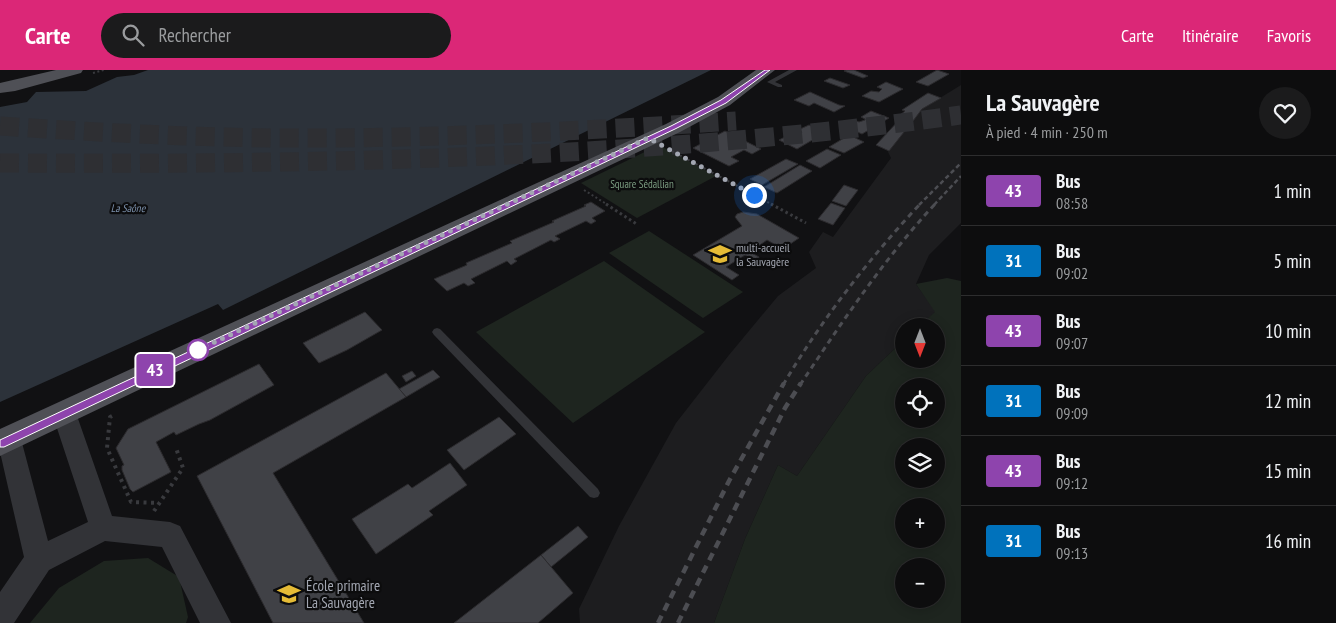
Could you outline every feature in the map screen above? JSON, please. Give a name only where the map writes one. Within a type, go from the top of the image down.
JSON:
[{"type":"main road","points":[[0,87],[56,70]]},
{"type":"main road","points":[[0,87],[15,86],[75,70]]},
{"type":"main road","points":[[5,441],[773,78]]},
{"type":"street","points":[[64,413],[103,528]]},
{"type":"street","points":[[5,441],[40,560]]},
{"type":"street","points":[[0,618],[40,560],[103,528],[170,535],[216,623]]},
{"type":"lane","points":[[773,78],[770,82],[794,70]]},
{"type":"lane","points":[[437,332],[594,493]]},
{"type":"path","points":[[648,138],[806,223]]},
{"type":"path","points":[[583,189],[638,225]]},
{"type":"path","points":[[119,413],[110,417],[106,448],[131,502],[159,503]]},
{"type":"path","points":[[140,532],[183,468],[176,448]]},
{"type":"shaded area","points":[[961,85],[961,223],[929,255],[916,284],[936,312],[929,318],[895,318],[895,349],[866,376],[797,476],[778,465],[745,539],[714,623],[580,623],[579,609],[619,526],[676,423],[778,296],[816,268],[809,252],[823,232],[833,237],[891,158],[888,152],[922,109]]},
{"type":"green space","name":"Square Sédallian","points":[[659,145],[716,176],[637,218],[581,183]]},
{"type":"green space","points":[[649,231],[743,292],[703,318],[609,253]]},
{"type":"green space","points":[[604,261],[705,332],[573,423],[476,332]]},
{"type":"green space","points":[[947,278],[961,281],[961,623],[714,623],[745,539],[778,465],[797,476],[866,376],[895,349],[895,368],[945,368],[945,318],[928,318],[935,312],[916,284]]},
{"type":"green space","points":[[148,558],[179,577],[188,617],[186,623],[30,623],[59,588],[104,561]]},
{"type":"water","name":"La Saône","points":[[148,70],[711,70],[223,310],[218,304],[0,402],[0,107],[27,102],[36,92],[86,91],[117,77],[134,75]]},
{"type":"building","points":[[854,70],[868,76],[863,78],[844,71]]},
{"type":"building","points":[[937,70],[949,74],[928,86],[916,82]]},
{"type":"building","points":[[830,78],[850,85],[843,88],[824,81]]},
{"type":"building","points":[[886,82],[903,89],[879,102],[862,96],[871,91],[879,92],[882,89],[877,87]]},
{"type":"building","points":[[810,92],[845,106],[834,112],[814,103],[809,106],[794,100]]},
{"type":"building","points":[[928,93],[941,98],[922,109],[913,121],[899,116],[905,111],[902,110]]},
{"type":"building","points":[[871,111],[889,118],[862,134],[844,126],[854,120],[859,122],[865,120],[861,117]]},
{"type":"building","points":[[901,118],[912,122],[889,151],[876,145]]},
{"type":"building","points":[[809,125],[826,132],[797,149],[779,140],[791,134],[799,136],[802,132],[798,130]]},
{"type":"building","points":[[725,131],[761,149],[752,154],[744,150],[731,157],[739,161],[729,166],[693,148]]},
{"type":"building","points":[[849,135],[864,142],[844,153],[829,147]]},
{"type":"building","points":[[827,149],[841,155],[820,168],[806,161]]},
{"type":"building","points":[[786,159],[798,164],[762,185],[750,179]]},
{"type":"building","points":[[800,165],[812,171],[777,193],[764,187]]},
{"type":"building","points":[[844,185],[858,190],[846,206],[832,201]]},
{"type":"building","points":[[591,202],[605,211],[592,218],[596,221],[591,224],[586,221],[555,236],[560,239],[554,242],[551,240],[514,259],[517,261],[511,265],[507,261],[471,279],[475,283],[468,286],[464,283],[447,291],[434,279],[512,243],[510,241],[554,222],[552,221]]},
{"type":"building","points":[[831,203],[845,208],[833,225],[818,219]]},
{"type":"building","points":[[743,212],[757,214],[799,238],[783,249],[767,240],[750,252],[759,257],[758,260],[745,255],[726,267],[739,275],[732,280],[693,255],[742,226],[735,217]]},
{"type":"building","points":[[365,312],[382,330],[347,350],[319,363],[303,343]]},
{"type":"building","points":[[259,364],[274,385],[210,420],[176,435],[174,432],[156,442],[171,472],[133,492],[130,489],[122,470],[124,465],[116,448],[128,429]]},
{"type":"building","points":[[433,370],[440,377],[406,397],[399,389]]},
{"type":"building","points":[[412,371],[416,376],[406,382],[402,376]]},
{"type":"building","points":[[386,373],[406,397],[273,473],[364,623],[273,623],[197,476]]},
{"type":"building","points":[[499,417],[516,434],[464,470],[447,450]]},
{"type":"building","points":[[450,463],[467,485],[429,511],[433,515],[376,554],[352,519],[408,484],[412,488]]},
{"type":"building","points":[[578,526],[588,537],[551,567],[541,555]]},
{"type":"building","points":[[541,555],[573,593],[538,623],[454,623]]},
{"type":"tunnel","points":[[0,163],[241,163],[482,156],[722,141],[842,130],[961,115]]},
{"type":"tunnel","points":[[0,126],[172,135],[333,138],[506,134],[736,121]]},
{"type":"railway","points":[[920,204],[961,163]]},
{"type":"railway","points":[[934,205],[961,176]]},
{"type":"railway","points":[[783,385],[830,313],[882,247],[920,204]]},
{"type":"railway","points":[[800,385],[881,269],[935,204]]},
{"type":"railway","points":[[658,623],[729,481],[784,383]]},
{"type":"railway","points":[[678,623],[785,408],[801,383]]},
{"type":"bus line","name":"43","points":[[0,443],[648,138],[673,128],[724,101],[767,70]]},
{"type":"place","name":"multi-accueil la Sauvagère","points":[[720,254]]},
{"type":"place","name":"École primaire La Sauvagère","points":[[289,594]]},
{"type":"route","points":[[198,350],[648,138],[754,195]]}]
